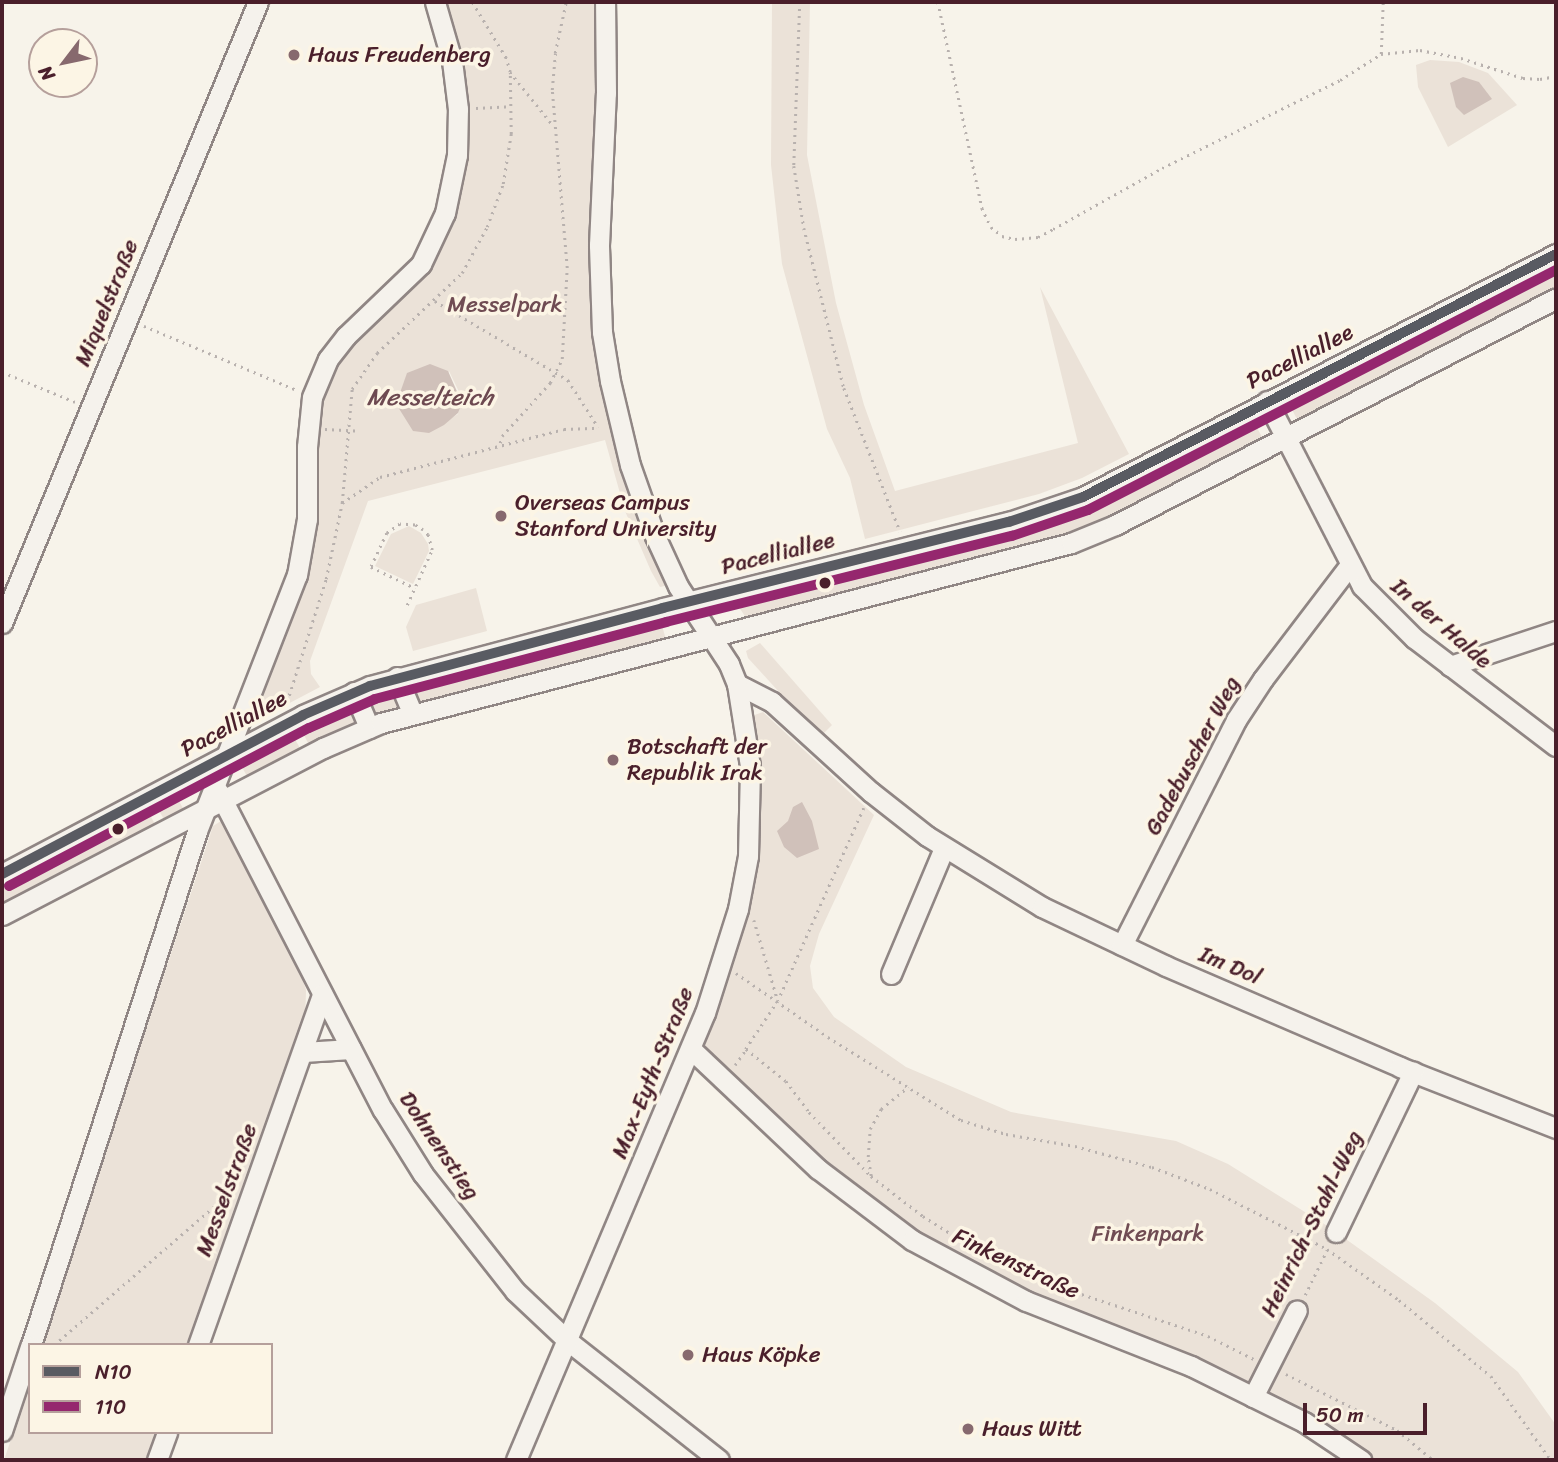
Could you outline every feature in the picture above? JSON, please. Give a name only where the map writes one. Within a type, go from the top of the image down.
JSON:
[{"type":"street","name":"Miquelstraße","points":[[2,623],[258,2]]},
{"type":"street","points":[[219,792],[224,757],[297,575],[307,519],[307,447],[312,397],[328,359],[346,336],[421,264],[445,214],[457,155],[458,108],[452,61],[435,2]]},
{"type":"street","points":[[605,2],[607,93],[599,246],[602,332],[610,380],[637,489],[655,537],[689,602],[729,664],[737,684]]},
{"type":"street","name":"Pacelliallee","points":[[2,874],[354,692],[397,677],[1047,512],[1083,497],[1556,254]]},
{"type":"street","points":[[31,1343],[204,810],[219,792],[369,728],[412,713],[1071,543],[1115,525],[1556,298]]},
{"type":"street","name":"In der Halde","points":[[1267,401],[1349,566],[1381,609],[1450,666],[1556,746]]},
{"type":"street","name":"Gadebuscher Weg","points":[[1122,945],[1236,719],[1349,566]]},
{"type":"street","points":[[1450,666],[1556,631]]},
{"type":"street","points":[[397,677],[412,713]]},
{"type":"street","name":"Im Dol","points":[[737,684],[772,702],[870,792],[944,848],[1042,907],[1122,945],[1413,1072],[1556,1128]]},
{"type":"street","name":"Max-Eyth-Straße","points":[[516,1460],[691,1048],[723,964],[738,909],[749,844],[750,766],[737,684]]},
{"type":"street","points":[[354,692],[369,728]]},
{"type":"street","name":"Dohnenstieg","points":[[219,792],[383,1110],[423,1174],[515,1291],[568,1341],[719,1460]]},
{"type":"street","points":[[2,915],[204,810]]},
{"type":"street","points":[[891,974],[944,848]]},
{"type":"street","name":"Messelstraße","points":[[199,1343],[322,994]]},
{"type":"street","name":"Finkenstraße","points":[[691,1048],[818,1169],[912,1240],[1026,1301],[1191,1366],[1304,1422],[1361,1460]]},
{"type":"street","points":[[303,1052],[351,1049]]},
{"type":"street","name":"Heinrich-Stahl-Weg","points":[[1331,1241],[1413,1072]]},
{"type":"street","name":"Heinrich-Stahl-Weg","points":[[1254,1397],[1297,1310]]},
{"type":"street","points":[[2,1431],[28,1352]]},
{"type":"street","points":[[157,1460],[166,1434]]},
{"type":"path","points":[[500,443],[502,436],[557,372],[566,329],[567,268],[554,126],[555,53],[566,2]]},
{"type":"path","points":[[800,2],[794,166],[804,228],[844,388],[901,534]]},
{"type":"path","points":[[938,2],[982,208],[991,227],[1002,236],[1015,239],[1038,237],[1162,168],[1340,80],[1381,54],[1420,50],[1461,58],[1523,78],[1556,76]]},
{"type":"path","points":[[1381,54],[1383,2]]},
{"type":"path","points":[[510,72],[554,126]]},
{"type":"path","points":[[471,108],[511,106]]},
{"type":"path","points":[[435,302],[557,372],[579,395],[598,428]]},
{"type":"path","points":[[139,324],[312,397]]},
{"type":"path","points":[[2,372],[81,404]]},
{"type":"path","points":[[285,708],[326,579],[342,503],[380,477],[500,443],[564,429],[608,428]]},
{"type":"path","points":[[331,430],[360,431]]},
{"type":"path","points":[[407,605],[415,588],[432,550],[428,535],[415,525],[400,524],[387,533],[371,567],[415,588]]},
{"type":"path","points":[[731,1071],[778,1001],[866,804]]},
{"type":"path","points":[[723,964],[908,1087],[972,1123],[1006,1134],[1075,1146],[1152,1167],[1331,1241],[1491,1376],[1551,1460]]},
{"type":"path","points":[[746,1049],[786,1080],[809,1112],[871,1176],[943,1229],[1031,1276],[1098,1301],[1208,1336],[1397,1430],[1433,1460]]},
{"type":"path","points":[[871,1176],[868,1157],[870,1129],[881,1109],[908,1087]]},
{"type":"path","points":[[56,1343],[209,1207],[239,1185]]},
{"type":"path","name":"Heinrich-Stahl-Weg","points":[[1297,1310],[1331,1241]]},
{"type":"green space","name":"Messelpark","points":[[444,2],[596,2],[594,141],[621,464],[634,507],[669,585],[660,587],[651,571],[625,511],[605,440],[368,501],[310,661],[311,674],[320,687],[244,727],[316,514],[317,420],[320,402],[334,365],[446,232],[460,65]],"holes":[[[449,371],[460,394],[458,414],[428,433]]]},
{"type":"green space","points":[[772,2],[810,2],[807,155],[836,303],[864,405],[895,491],[1078,443],[1040,287],[1129,454],[1082,478],[1039,494],[865,539],[850,478],[827,429],[782,264],[771,165]]},
{"type":"green space","points":[[1430,60],[1459,62],[1488,73],[1517,105],[1448,147],[1418,87],[1416,65]]},
{"type":"green space","points":[[1556,265],[1556,289],[1298,421],[1288,402]]},
{"type":"green space","points":[[1253,420],[1263,439],[1103,520],[1049,541],[747,619],[734,600],[1014,529]]},
{"type":"green space","points":[[409,526],[421,533],[429,551],[413,584],[375,566],[391,534]]},
{"type":"green space","points":[[476,588],[487,631],[413,651],[406,627],[416,605]]},
{"type":"green space","points":[[660,618],[666,640],[415,704],[406,683]]},
{"type":"green space","points":[[760,643],[832,725],[820,737],[748,658],[746,651]]},
{"type":"green space","points":[[394,688],[401,707],[373,716],[365,698]]},
{"type":"green space","points":[[349,704],[357,722],[309,745],[300,727]]},
{"type":"green space","name":"Finkenpark","points":[[763,712],[874,815],[819,934],[810,966],[813,988],[834,1017],[906,1067],[1011,1112],[1176,1141],[1228,1164],[1329,1227],[1435,1303],[1518,1372],[1556,1425],[1556,1460],[1373,1460],[1338,1436],[1207,1364],[1036,1296],[915,1234],[787,1132],[707,1050],[702,1036],[729,971],[743,924],[757,841],[760,801],[759,773],[749,717]]},
{"type":"green space","points":[[291,732],[301,750],[248,778],[238,760]]},
{"type":"green space","points":[[175,794],[184,810],[165,821],[155,804]]},
{"type":"green space","points":[[146,808],[156,826],[2,907],[2,884]]},
{"type":"green space","points":[[221,821],[227,824],[298,965],[306,990],[305,1022],[192,1343],[43,1343],[213,826]]},
{"type":"green space","points":[[28,1390],[28,1434],[159,1434],[150,1460],[4,1460]]},
{"type":"water","points":[[1463,77],[1479,82],[1492,99],[1464,115],[1456,107],[1450,83]]},
{"type":"water","name":"Messelteich","points":[[430,364],[448,371],[462,403],[458,413],[444,425],[429,433],[413,431],[398,407],[401,390],[407,373]]},
{"type":"water","points":[[802,802],[812,821],[819,849],[797,858],[784,847],[777,831],[788,821],[793,807]]},
{"type":"transit line","name":"N10","points":[[2,874],[303,715],[370,686],[663,608],[1009,522],[1083,497],[1556,254]]},
{"type":"transit line","name":"110","points":[[9,886],[309,728],[375,699],[666,622],[1012,536],[1088,510],[1556,270]]},
{"type":"place","name":"Haus Freudenberg","points":[[294,55]]},
{"type":"place","name":"Overseas Campus Stanford University","points":[[501,516]]},
{"type":"place","name":"Botschaft der Republik Irak","points":[[613,760]]},
{"type":"place","name":"Haus Köpke","points":[[688,1355]]},
{"type":"place","name":"Haus Witt","points":[[968,1429]]}]
